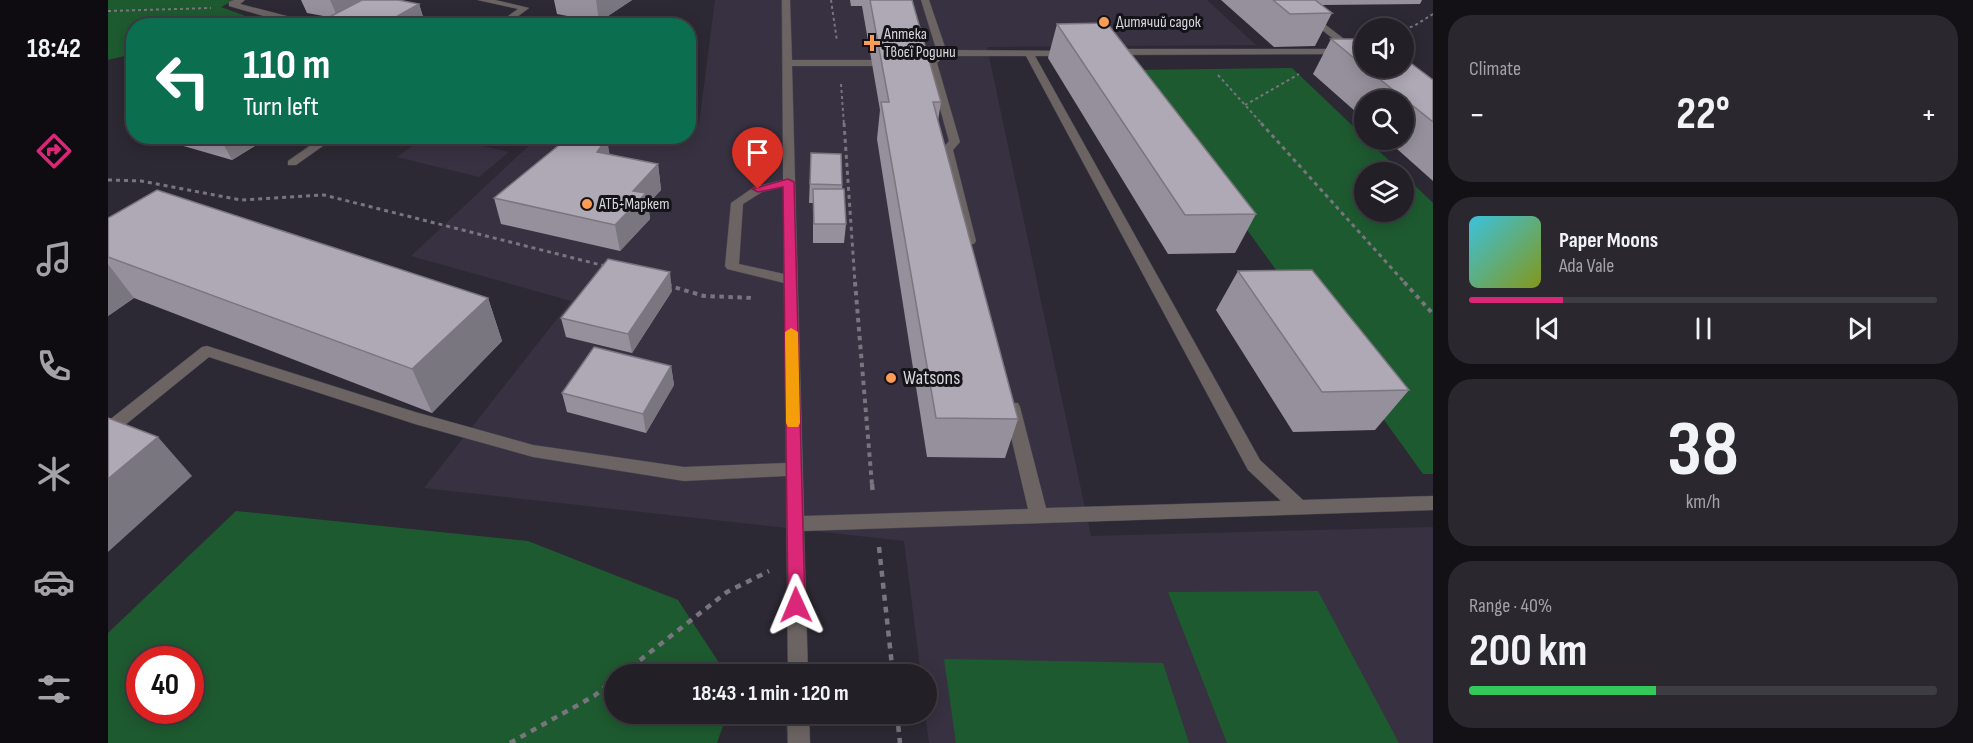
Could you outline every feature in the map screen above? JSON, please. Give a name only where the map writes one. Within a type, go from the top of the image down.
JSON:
[{"type":"street","points":[[482,0],[525,8],[510,18]]},
{"type":"street","points":[[786,0],[798,664]]},
{"type":"street","points":[[925,0],[933,59],[955,142],[947,149],[973,252]]},
{"type":"street","points":[[1288,0],[1354,50]]},
{"type":"street","points":[[237,2],[282,18]]},
{"type":"street","points":[[1096,52],[1354,51]]},
{"type":"street","points":[[933,59],[1085,52]]},
{"type":"street","points":[[1029,53],[1254,465],[1299,507]]},
{"type":"street","points":[[786,63],[872,63]]},
{"type":"street","points":[[292,163],[320,144]]},
{"type":"street","points":[[788,182],[758,189],[737,203],[732,266],[790,280]]},
{"type":"street","points":[[108,430],[207,351],[415,418],[533,451],[684,474],[794,469]]},
{"type":"street","points":[[1008,391],[1039,517]]},
{"type":"street","points":[[795,524],[1433,502]]},
{"type":"street","points":[[798,724],[799,743]]},
{"type":"path","points":[[831,0],[839,63],[852,214],[865,417],[892,664]]},
{"type":"path","points":[[108,10],[205,9],[237,2]]},
{"type":"path","points":[[1414,26],[1433,14]]},
{"type":"path","points":[[1245,105],[1302,73],[1331,51]]},
{"type":"path","points":[[1197,52],[1433,314]]},
{"type":"path","points":[[108,180],[141,182],[241,200],[324,195],[608,267]]},
{"type":"path","points":[[661,283],[704,296],[790,299]]},
{"type":"path","points":[[635,664],[726,592],[796,558]]},
{"type":"path","points":[[510,743],[594,696],[604,688]]},
{"type":"path","points":[[898,724],[900,743]]},
{"type":"shaded area","points":[[715,0],[1207,0],[1256,45],[987,47],[1091,536],[1433,527],[1433,743],[929,743],[926,724],[937,724],[937,664],[920,664],[904,541],[424,488],[571,301],[411,256],[531,144],[696,144],[696,123],[699,124]]},
{"type":"shaded area","points":[[414,144],[474,144],[509,152],[479,177],[397,157]]},
{"type":"green space","points":[[108,0],[234,0],[221,7],[248,18],[126,18],[126,56],[108,60]]},
{"type":"green space","points":[[1292,68],[1354,127],[1354,150],[1378,150],[1391,162],[1354,162],[1354,222],[1414,222],[1414,185],[1433,203],[1433,474],[1423,474],[1132,70]]},
{"type":"green space","points":[[236,511],[528,541],[678,600],[720,664],[604,664],[604,724],[724,724],[717,743],[108,743],[108,633]]},
{"type":"green space","points":[[1318,591],[1399,743],[1227,743],[1168,592]]},
{"type":"green space","points":[[944,659],[1163,663],[1189,743],[956,743]]},
{"type":"building","points":[[362,0],[398,0],[419,4],[394,18],[327,18]]},
{"type":"building","points":[[870,0],[912,0],[941,102],[933,102],[1018,419],[936,418],[881,102],[889,102]]},
{"type":"building","points":[[1273,0],[1315,0],[1332,13],[1290,14]]},
{"type":"building","points":[[1107,23],[1256,214],[1185,215],[1057,24]]},
{"type":"building","points":[[1331,39],[1354,39],[1354,58]]},
{"type":"building","points":[[1414,66],[1433,80],[1433,122],[1414,107],[1414,90],[1393,90],[1378,78],[1414,78]]},
{"type":"building","points":[[560,144],[603,144],[597,152],[658,164],[633,191],[646,193],[615,225],[494,198]]},
{"type":"building","points":[[811,153],[841,154],[842,185],[810,184]]},
{"type":"building","points":[[813,189],[844,189],[846,224],[814,224]]},
{"type":"building","points":[[157,190],[488,298],[412,369],[108,257],[108,218]]},
{"type":"building","points":[[608,259],[670,272],[628,334],[561,318]]},
{"type":"building","points":[[1312,270],[1409,390],[1322,392],[1238,271]]},
{"type":"building","points":[[594,347],[671,366],[643,414],[562,393]]},
{"type":"building","points":[[108,418],[158,437],[108,479]]},
{"type":"slow traffic","points":[[791,332],[793,423]]},
{"type":"place","name":"Дитячий садок","points":[[1104,22]]},
{"type":"place","name":"Аптека Твоєї Родини","points":[[872,43]]},
{"type":"place","name":"АТБ-Маркет","points":[[587,204]]},
{"type":"place","name":"Watsons","points":[[891,378]]},
{"type":"route","points":[[758,189],[788,182],[796,605]]}]
